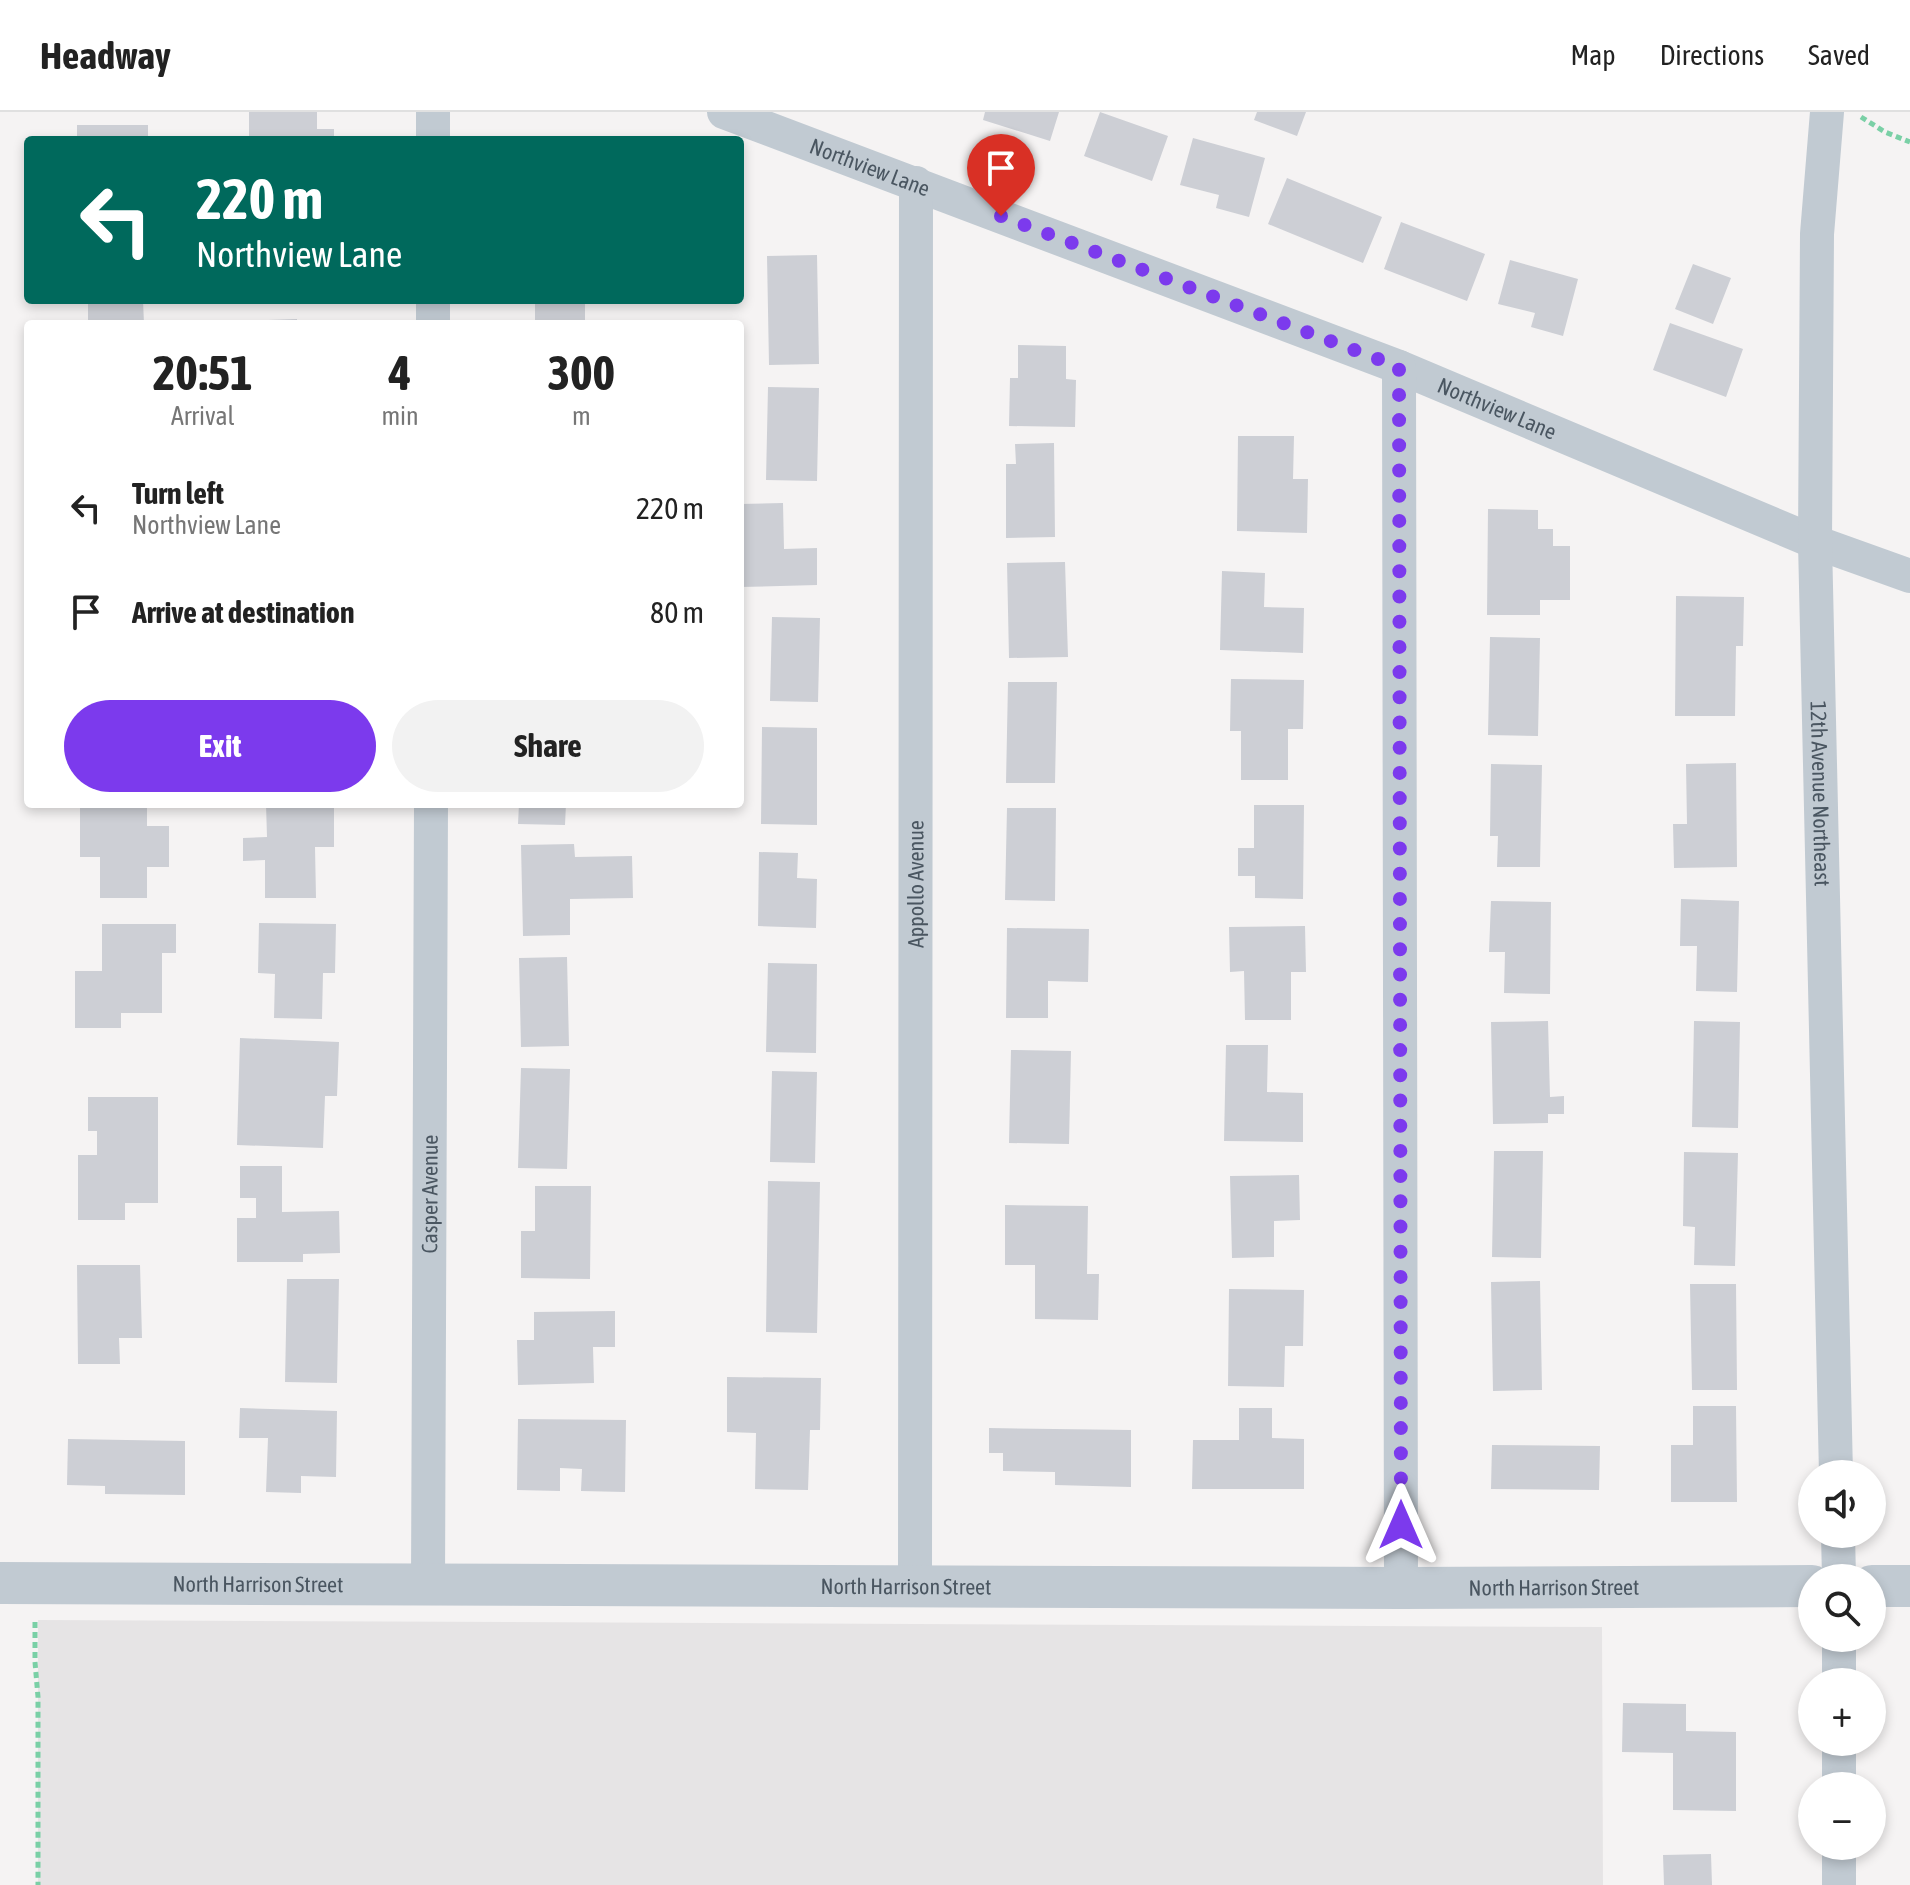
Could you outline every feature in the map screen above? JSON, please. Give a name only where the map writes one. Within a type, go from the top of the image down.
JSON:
[{"type":"street","points":[[433,112],[433,136]]},
{"type":"street","name":"Northview Lane","points":[[724,112],[1399,367],[1815,542],[1910,576]]},
{"type":"street","name":"12th Avenue Northeast","points":[[1827,112],[1817,234],[1815,542],[1836,1460]]},
{"type":"street","name":"Appollo Avenue","points":[[915,1586],[916,183]]},
{"type":"street","points":[[1399,367],[1401,1588]]},
{"type":"street","name":"Casper Avenue","points":[[428,1584],[431,808]]},
{"type":"street","name":"North Harrison Street","points":[[17,1583],[1401,1588],[1798,1586]]},
{"type":"street","points":[[1886,1586],[1910,1586]]},
{"type":"street","points":[[1839,1860],[1839,1885]]},
{"type":"path","points":[[1853,112],[1885,132],[1910,142]]},
{"type":"path","points":[[17,1583],[35,1662],[38,1697],[38,1885]]},
{"type":"shaded area","points":[[38,1620],[1602,1627],[1603,1885],[38,1885]]},
{"type":"building","points":[[249,112],[317,112],[317,129],[334,129],[334,136],[249,136]]},
{"type":"building","points":[[985,112],[1059,112],[1050,141],[983,120]]},
{"type":"building","points":[[1100,112],[1168,136],[1152,181],[1084,156]]},
{"type":"building","points":[[1257,112],[1306,112],[1297,136],[1254,120]]},
{"type":"building","points":[[77,125],[148,125],[148,136],[77,136]]},
{"type":"building","points":[[1193,138],[1265,158],[1249,217],[1216,208],[1219,195],[1180,185]]},
{"type":"building","points":[[1287,178],[1382,217],[1363,263],[1268,224]]},
{"type":"building","points":[[1401,222],[1485,254],[1467,301],[1384,269]]},
{"type":"building","points":[[817,255],[819,364],[769,365],[767,256]]},
{"type":"building","points":[[1510,260],[1578,279],[1563,336],[1531,327],[1535,313],[1498,304]]},
{"type":"building","points":[[1693,264],[1731,278],[1713,324],[1675,309]]},
{"type":"building","points":[[88,304],[143,304],[144,320],[88,320]]},
{"type":"building","points":[[535,304],[585,304],[585,320],[535,320]]},
{"type":"building","points":[[1670,323],[1743,349],[1726,397],[1653,370]]},
{"type":"building","points":[[1018,345],[1066,346],[1066,379],[1076,380],[1075,427],[1009,426],[1010,378],[1018,378]]},
{"type":"building","points":[[768,387],[819,388],[817,481],[766,480]]},
{"type":"building","points":[[1238,436],[1294,436],[1293,479],[1308,479],[1307,533],[1237,531]]},
{"type":"building","points":[[1054,443],[1055,537],[1006,538],[1006,464],[1016,464],[1015,444]]},
{"type":"building","points":[[783,503],[784,549],[817,548],[817,585],[744,587],[744,504]]},
{"type":"building","points":[[1488,509],[1538,510],[1538,529],[1553,529],[1553,546],[1570,546],[1570,600],[1540,600],[1540,615],[1487,615]]},
{"type":"building","points":[[1065,562],[1068,657],[1009,658],[1007,563]]},
{"type":"building","points":[[1222,571],[1265,573],[1264,607],[1304,608],[1303,653],[1220,650]]},
{"type":"building","points":[[1676,596],[1744,597],[1743,646],[1736,646],[1735,716],[1675,716]]},
{"type":"building","points":[[772,617],[820,618],[818,702],[770,701]]},
{"type":"building","points":[[1490,637],[1540,638],[1538,736],[1488,735]]},
{"type":"building","points":[[1231,679],[1304,680],[1303,729],[1288,729],[1288,780],[1241,780],[1241,731],[1230,731]]},
{"type":"building","points":[[1008,682],[1057,682],[1055,783],[1006,783]]},
{"type":"building","points":[[762,727],[817,728],[817,825],[761,824]]},
{"type":"building","points":[[1736,763],[1737,867],[1674,868],[1673,824],[1687,824],[1686,764]]},
{"type":"building","points":[[1491,764],[1542,765],[1540,867],[1497,867],[1498,836],[1490,836]]},
{"type":"building","points":[[1254,805],[1304,805],[1303,899],[1255,898],[1255,876],[1238,876],[1238,848],[1254,848]]},
{"type":"building","points":[[80,808],[147,808],[147,826],[169,826],[169,867],[147,867],[147,898],[100,898],[100,857],[80,857]]},
{"type":"building","points":[[266,808],[334,808],[334,847],[315,847],[316,898],[265,898],[265,860],[243,861],[243,838],[267,837]]},
{"type":"building","points":[[519,808],[566,808],[565,825],[518,824]]},
{"type":"building","points":[[1007,808],[1056,808],[1055,901],[1005,900]]},
{"type":"building","points":[[574,844],[575,857],[632,856],[633,898],[570,899],[570,935],[523,936],[521,845]]},
{"type":"building","points":[[759,852],[798,853],[797,878],[817,879],[816,928],[758,926]]},
{"type":"building","points":[[1681,899],[1739,901],[1737,992],[1696,991],[1697,946],[1680,946]]},
{"type":"building","points":[[1491,901],[1551,902],[1550,994],[1504,993],[1505,952],[1489,952]]},
{"type":"building","points":[[259,923],[336,924],[335,973],[323,973],[322,1019],[274,1018],[275,974],[258,973]]},
{"type":"building","points":[[102,924],[176,924],[176,953],[162,953],[162,1013],[121,1013],[121,1028],[75,1028],[75,971],[102,971]]},
{"type":"building","points":[[1305,926],[1306,972],[1291,972],[1291,1020],[1245,1020],[1244,971],[1230,972],[1229,927]]},
{"type":"building","points":[[1007,928],[1089,929],[1088,982],[1048,981],[1048,1018],[1006,1018]]},
{"type":"building","points":[[567,957],[569,1046],[521,1047],[519,958]]},
{"type":"building","points":[[768,963],[817,964],[816,1053],[766,1052]]},
{"type":"building","points":[[1548,1021],[1550,1097],[1564,1096],[1564,1114],[1548,1114],[1548,1123],[1493,1124],[1491,1022]]},
{"type":"building","points":[[1694,1021],[1740,1022],[1738,1128],[1692,1127]]},
{"type":"building","points":[[240,1038],[339,1042],[337,1096],[325,1096],[323,1148],[237,1145]]},
{"type":"building","points":[[1226,1045],[1268,1045],[1267,1092],[1303,1093],[1303,1142],[1224,1141]]},
{"type":"building","points":[[1011,1050],[1071,1051],[1069,1144],[1009,1143]]},
{"type":"building","points":[[521,1068],[570,1069],[567,1169],[518,1168]]},
{"type":"building","points":[[772,1071],[817,1072],[815,1163],[770,1162]]},
{"type":"building","points":[[88,1097],[158,1097],[158,1203],[125,1203],[125,1220],[78,1220],[78,1155],[97,1155],[97,1131],[88,1131]]},
{"type":"building","points":[[1494,1151],[1543,1151],[1541,1258],[1492,1257]]},
{"type":"building","points":[[1684,1152],[1738,1153],[1735,1266],[1694,1265],[1695,1227],[1683,1226]]},
{"type":"building","points":[[240,1166],[282,1166],[282,1212],[339,1211],[340,1253],[303,1254],[303,1262],[237,1262],[237,1218],[256,1218],[256,1198],[240,1198]]},
{"type":"building","points":[[1299,1175],[1300,1220],[1274,1221],[1274,1257],[1232,1258],[1230,1176]]},
{"type":"building","points":[[768,1181],[820,1182],[817,1333],[766,1332]]},
{"type":"building","points":[[535,1186],[591,1186],[590,1279],[521,1278],[521,1231],[535,1231]]},
{"type":"building","points":[[1005,1205],[1088,1206],[1087,1274],[1099,1274],[1098,1320],[1035,1319],[1035,1265],[1005,1265]]},
{"type":"building","points":[[77,1265],[140,1265],[142,1338],[119,1338],[120,1364],[78,1364]]},
{"type":"building","points":[[287,1279],[339,1279],[337,1383],[285,1382]]},
{"type":"building","points":[[1540,1281],[1542,1390],[1493,1391],[1491,1282]]},
{"type":"building","points":[[1690,1284],[1736,1284],[1737,1390],[1692,1390]]},
{"type":"building","points":[[1229,1289],[1304,1290],[1303,1346],[1285,1346],[1284,1387],[1228,1386]]},
{"type":"building","points":[[615,1311],[615,1347],[593,1347],[594,1383],[518,1385],[517,1340],[534,1340],[534,1312]]},
{"type":"building","points":[[727,1377],[821,1378],[820,1430],[810,1430],[808,1490],[755,1489],[756,1433],[727,1432]]},
{"type":"building","points":[[1693,1406],[1736,1406],[1737,1502],[1671,1502],[1671,1445],[1693,1445]]},
{"type":"building","points":[[240,1408],[337,1411],[336,1477],[301,1476],[301,1493],[266,1492],[268,1438],[239,1438]]},
{"type":"building","points":[[1239,1408],[1272,1408],[1272,1438],[1304,1439],[1304,1489],[1192,1489],[1193,1440],[1239,1440]]},
{"type":"building","points":[[518,1419],[626,1420],[625,1492],[581,1491],[582,1469],[560,1468],[560,1491],[517,1490]]},
{"type":"building","points":[[989,1428],[1131,1430],[1131,1487],[1055,1485],[1055,1472],[1003,1471],[1003,1453],[989,1453]]},
{"type":"building","points":[[68,1439],[185,1441],[185,1495],[105,1494],[105,1486],[67,1485]]},
{"type":"building","points":[[1492,1445],[1600,1446],[1599,1490],[1491,1489]]},
{"type":"building","points":[[1623,1703],[1686,1704],[1686,1731],[1736,1732],[1736,1811],[1673,1810],[1673,1753],[1622,1752]]},
{"type":"building","points":[[1711,1854],[1712,1885],[1664,1885],[1663,1855]]},
{"type":"route","points":[[1001,216],[1399,367],[1401,1525]]}]
